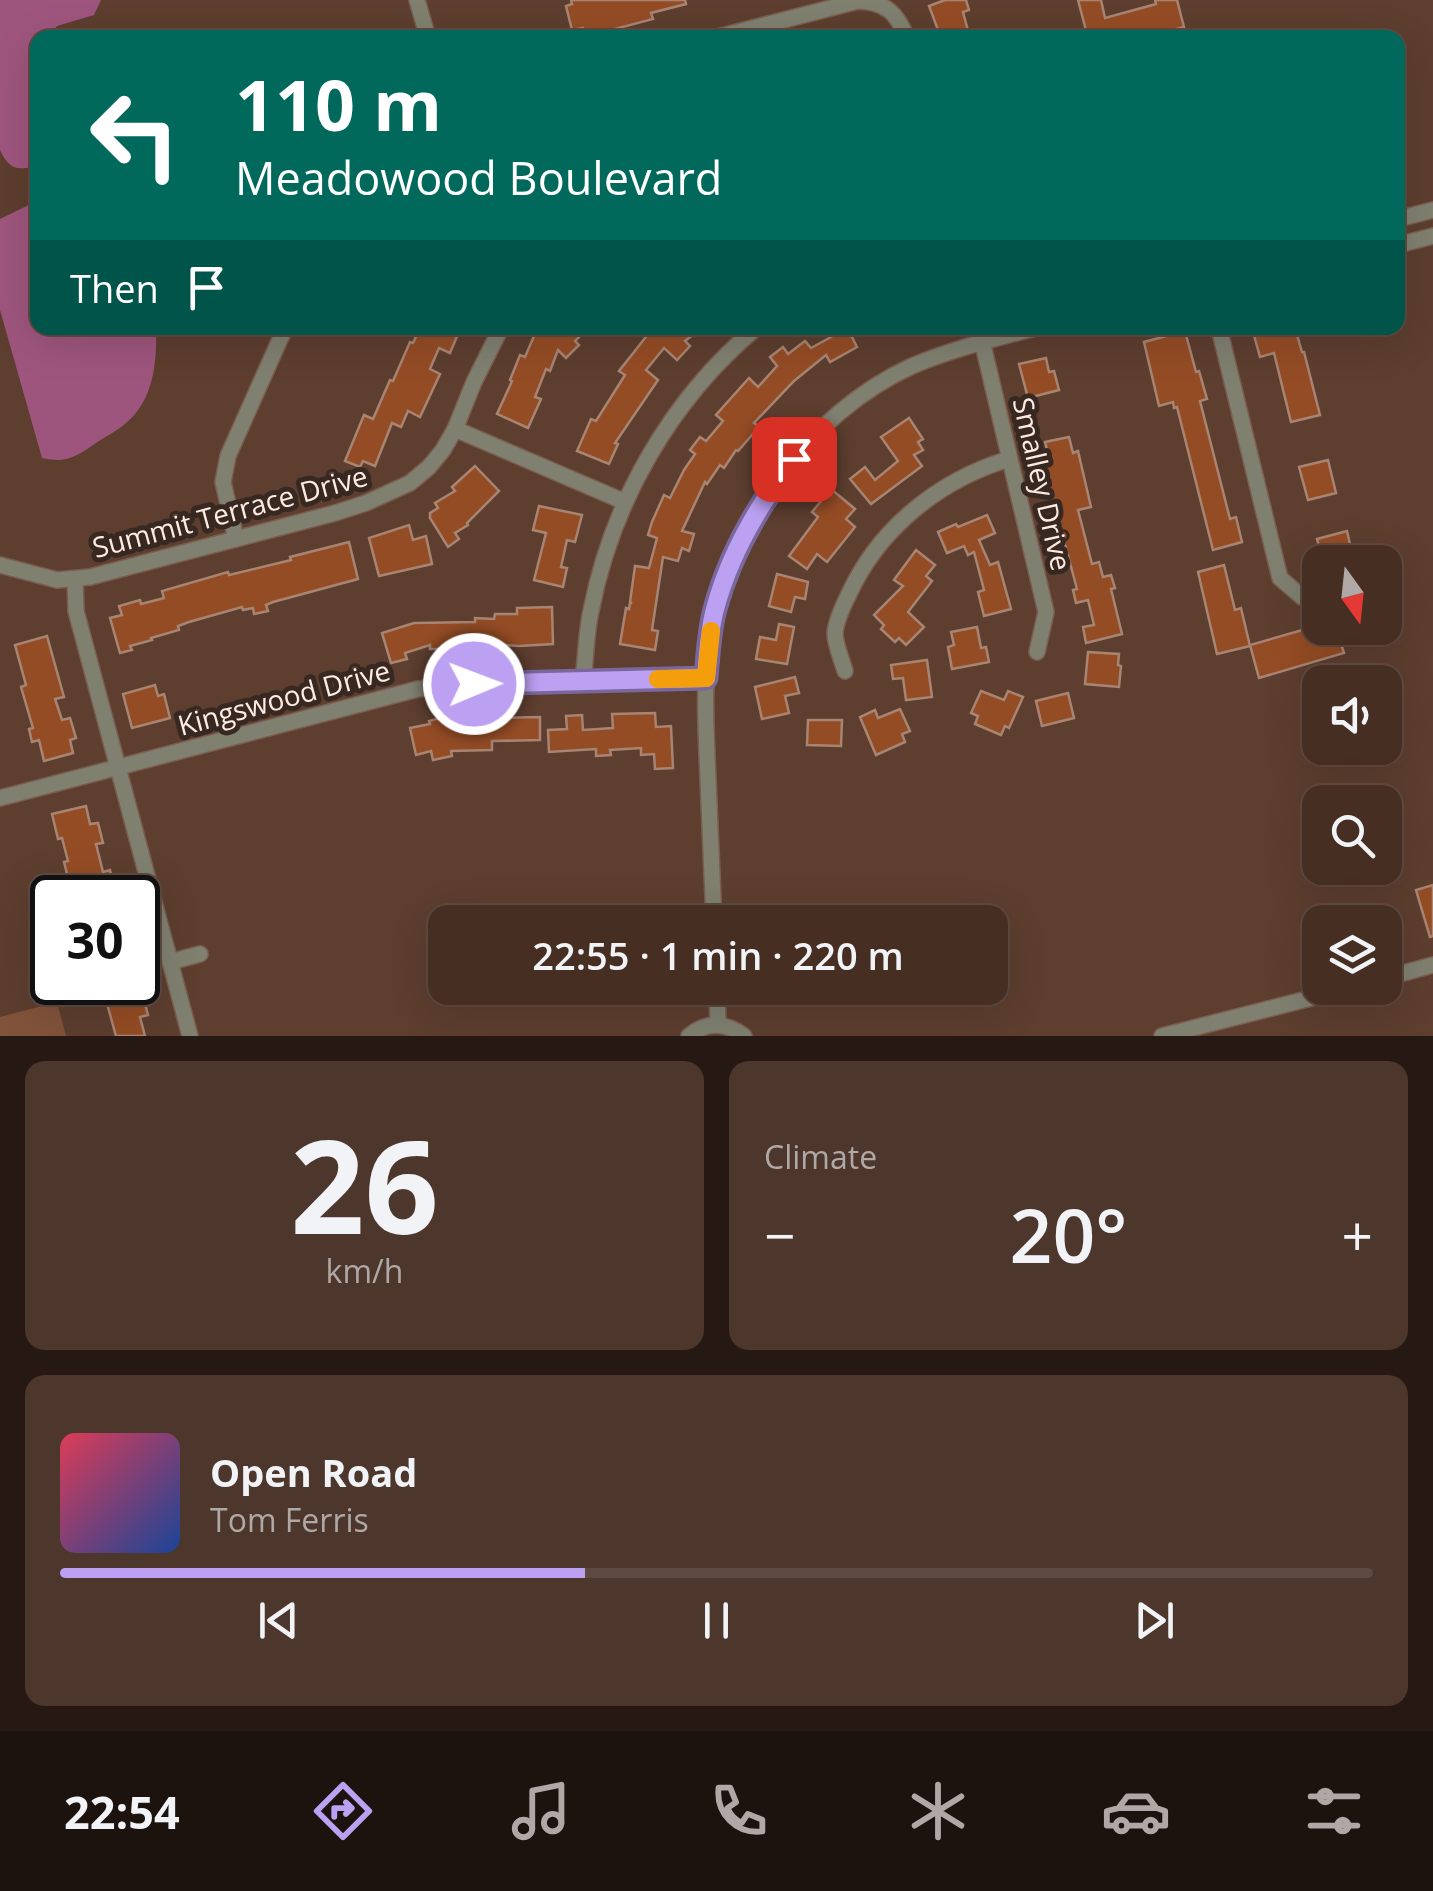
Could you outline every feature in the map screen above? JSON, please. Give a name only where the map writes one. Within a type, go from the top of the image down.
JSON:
[{"type":"street","points":[[418,0],[426,30]]},
{"type":"street","points":[[744,30],[858,1],[877,3],[900,20],[904,30]]},
{"type":"street","points":[[1405,217],[1433,210]]},
{"type":"street","points":[[1405,243],[1433,236]]},
{"type":"street","points":[[236,539],[223,482],[228,456],[282,335]]},
{"type":"street","name":"Summit Terrace Drive","points":[[0,565],[57,580],[90,577],[335,513],[389,494],[410,483],[442,450],[498,335]]},
{"type":"street","points":[[583,680],[599,574],[625,502],[673,417],[720,360],[748,335]]},
{"type":"street","points":[[713,905],[706,678],[714,610],[736,551],[762,502],[808,442],[857,399],[908,368],[981,335]]},
{"type":"street","name":"Smalley Drive","points":[[981,335],[1046,612],[1037,652]]},
{"type":"street","points":[[1221,335],[1280,578],[1302,596]]},
{"type":"street","points":[[455,429],[625,502]]},
{"type":"street","points":[[845,671],[835,635],[852,585],[868,559],[904,517],[935,493],[1009,459]]},
{"type":"street","points":[[75,579],[76,611],[190,1036]]},
{"type":"street","name":"Kingswood Drive","points":[[0,798],[418,689],[706,678]]},
{"type":"street","points":[[170,962],[200,954]]},
{"type":"street","points":[[1402,974],[1433,966]]},
{"type":"street","points":[[1162,1036],[1302,1000]]},
{"type":"street","points":[[717,1005],[718,1024]]},
{"type":"street","points":[[689,1036],[705,1026],[718,1024],[744,1036]]},
{"type":"shaded area","points":[[0,0],[101,0],[94,15],[54,30],[30,30],[30,167],[12,166],[0,150]]},
{"type":"shaded area","points":[[30,204],[30,335],[156,335],[152,379],[135,414],[86,449],[63,460],[42,458],[0,310],[0,219]]},
{"type":"shaded area","points":[[58,1005],[66,1036],[0,1036],[0,1017]]},
{"type":"building","points":[[571,0],[685,0],[686,4],[651,13],[653,19],[611,30],[572,30],[566,6],[572,4]]},
{"type":"building","points":[[945,0],[966,0],[969,10],[963,12],[968,30],[938,30],[929,6]]},
{"type":"building","points":[[1078,0],[1101,0],[1105,18],[1156,4],[1155,0],[1177,0],[1184,27],[1173,30],[1086,30]]},
{"type":"building","points":[[417,335],[458,335],[450,353],[439,348],[430,369],[440,374],[420,417],[408,411],[401,427],[392,423],[375,466],[363,461],[360,467],[345,461],[364,415],[373,419],[410,342]]},
{"type":"building","points":[[581,335],[575,341],[579,345],[566,358],[558,350],[550,371],[546,369],[535,397],[541,399],[528,428],[497,414],[520,355],[525,357],[534,336]]},
{"type":"building","points":[[647,335],[693,335],[685,341],[690,346],[677,360],[664,348],[646,370],[658,380],[615,443],[618,444],[609,464],[577,451],[591,419],[596,421],[625,375],[619,371]]},
{"type":"building","points":[[851,335],[857,347],[830,362],[826,355],[794,381],[754,423],[759,427],[724,468],[720,465],[705,482],[682,531],[694,534],[689,551],[682,548],[678,561],[663,557],[652,630],[658,631],[655,650],[620,644],[626,608],[632,603],[635,566],[649,568],[657,538],[648,535],[652,522],[664,495],[670,498],[695,454],[690,450],[700,437],[706,441],[723,421],[716,415],[749,378],[758,387],[777,366],[770,357],[783,347],[788,354],[805,341],[811,348],[831,337]]},
{"type":"building","points":[[1186,335],[1207,399],[1200,401],[1230,519],[1236,517],[1242,542],[1213,550],[1177,407],[1173,402],[1159,406],[1144,342]]},
{"type":"building","points":[[1254,335],[1297,335],[1320,415],[1291,422],[1274,353],[1260,357]]},
{"type":"building","points":[[1046,358],[1059,390],[1028,398],[1019,364]]},
{"type":"building","points":[[909,418],[923,439],[918,442],[923,450],[914,455],[922,466],[871,504],[850,479],[865,467],[875,480],[898,461],[881,437]]},
{"type":"building","points":[[1069,437],[1073,453],[1078,451],[1091,507],[1078,510],[1092,564],[1099,562],[1103,577],[1111,575],[1122,634],[1086,643],[1083,627],[1094,625],[1088,600],[1076,603],[1073,590],[1077,589],[1042,463],[1050,461],[1045,442]]},
{"type":"building","points":[[1328,460],[1336,493],[1308,500],[1299,467]]},
{"type":"building","points":[[475,466],[499,491],[468,525],[455,533],[459,539],[448,547],[430,513],[438,508],[435,503],[455,491],[452,487]]},
{"type":"building","points":[[831,489],[855,509],[846,519],[855,527],[827,562],[817,554],[807,569],[789,556],[818,517],[812,512]]},
{"type":"building","points":[[539,506],[582,515],[575,542],[567,540],[561,567],[567,568],[563,587],[534,580],[546,533],[533,530]]},
{"type":"building","points":[[987,515],[995,533],[979,540],[990,565],[998,562],[1011,609],[984,616],[978,592],[984,590],[974,552],[968,555],[964,546],[947,553],[938,532]]},
{"type":"building","points":[[409,525],[413,540],[426,536],[432,564],[379,576],[369,538]]},
{"type":"building","points":[[1347,531],[1350,545],[1319,545],[1317,539]]},
{"type":"building","points":[[349,542],[358,579],[273,602],[266,605],[268,611],[254,614],[253,608],[242,607],[189,622],[178,626],[179,630],[120,653],[110,618],[122,615],[119,606],[164,598],[162,591]]},
{"type":"building","points":[[916,550],[935,565],[926,576],[932,581],[908,612],[924,627],[906,645],[899,638],[895,642],[881,629],[884,625],[874,615],[903,586],[894,580]]},
{"type":"building","points":[[1224,565],[1235,610],[1241,608],[1250,646],[1217,654],[1198,572]]},
{"type":"building","points":[[777,574],[808,582],[805,599],[795,597],[791,612],[769,606]]},
{"type":"building","points":[[552,607],[553,644],[491,644],[491,653],[452,654],[452,649],[430,649],[430,645],[405,653],[407,659],[391,663],[382,633],[414,623],[475,622],[475,618],[494,619],[495,614],[517,614],[517,608]]},
{"type":"building","points":[[779,624],[794,627],[787,664],[756,659],[760,637],[776,640]]},
{"type":"building","points":[[977,627],[981,648],[986,647],[989,662],[952,669],[948,647],[954,645],[951,632]]},
{"type":"building","points":[[1302,630],[1302,645],[1341,645],[1344,653],[1259,678],[1250,645]]},
{"type":"building","points":[[47,636],[64,697],[55,699],[62,720],[70,718],[76,738],[70,740],[73,753],[44,761],[39,740],[32,742],[29,729],[33,728],[21,687],[26,685],[15,645]]},
{"type":"building","points":[[1088,652],[1119,654],[1119,687],[1085,684]]},
{"type":"building","points":[[927,660],[932,697],[906,700],[903,678],[893,679],[891,665]]},
{"type":"building","points":[[795,677],[799,693],[785,696],[789,713],[762,719],[755,687]]},
{"type":"building","points":[[155,685],[158,696],[164,694],[170,718],[132,728],[123,694]]},
{"type":"building","points":[[981,691],[1004,700],[1008,691],[1023,697],[1009,728],[1005,726],[1001,735],[975,724],[978,716],[971,713]]},
{"type":"building","points":[[1068,693],[1074,718],[1042,726],[1036,701]]},
{"type":"building","points":[[900,709],[910,731],[902,734],[905,742],[876,755],[860,717],[875,710],[878,718]]},
{"type":"building","points":[[655,713],[656,727],[671,726],[673,768],[655,769],[654,754],[641,755],[641,748],[610,750],[611,755],[596,756],[596,749],[549,752],[548,730],[567,729],[566,716],[582,715],[583,730],[613,728],[612,714]]},
{"type":"building","points":[[471,717],[472,726],[499,725],[499,718],[540,717],[540,740],[492,741],[492,750],[451,751],[452,756],[433,760],[431,751],[416,755],[410,728],[440,718]]},
{"type":"building","points":[[808,720],[842,720],[841,746],[807,745]]},
{"type":"building","points":[[86,806],[90,824],[98,823],[103,843],[96,844],[103,872],[110,870],[111,875],[67,875],[64,862],[68,861],[52,814]]},
{"type":"building","points":[[1433,885],[1433,936],[1430,937],[1416,890]]},
{"type":"building","points":[[107,1005],[145,1005],[148,1015],[140,1017],[145,1036],[116,1036]]},
{"type":"slow traffic","points":[[658,679],[706,678],[711,631]]},
{"type":"route","points":[[474,684],[706,678],[714,610],[736,551],[762,502],[794,459]]}]
